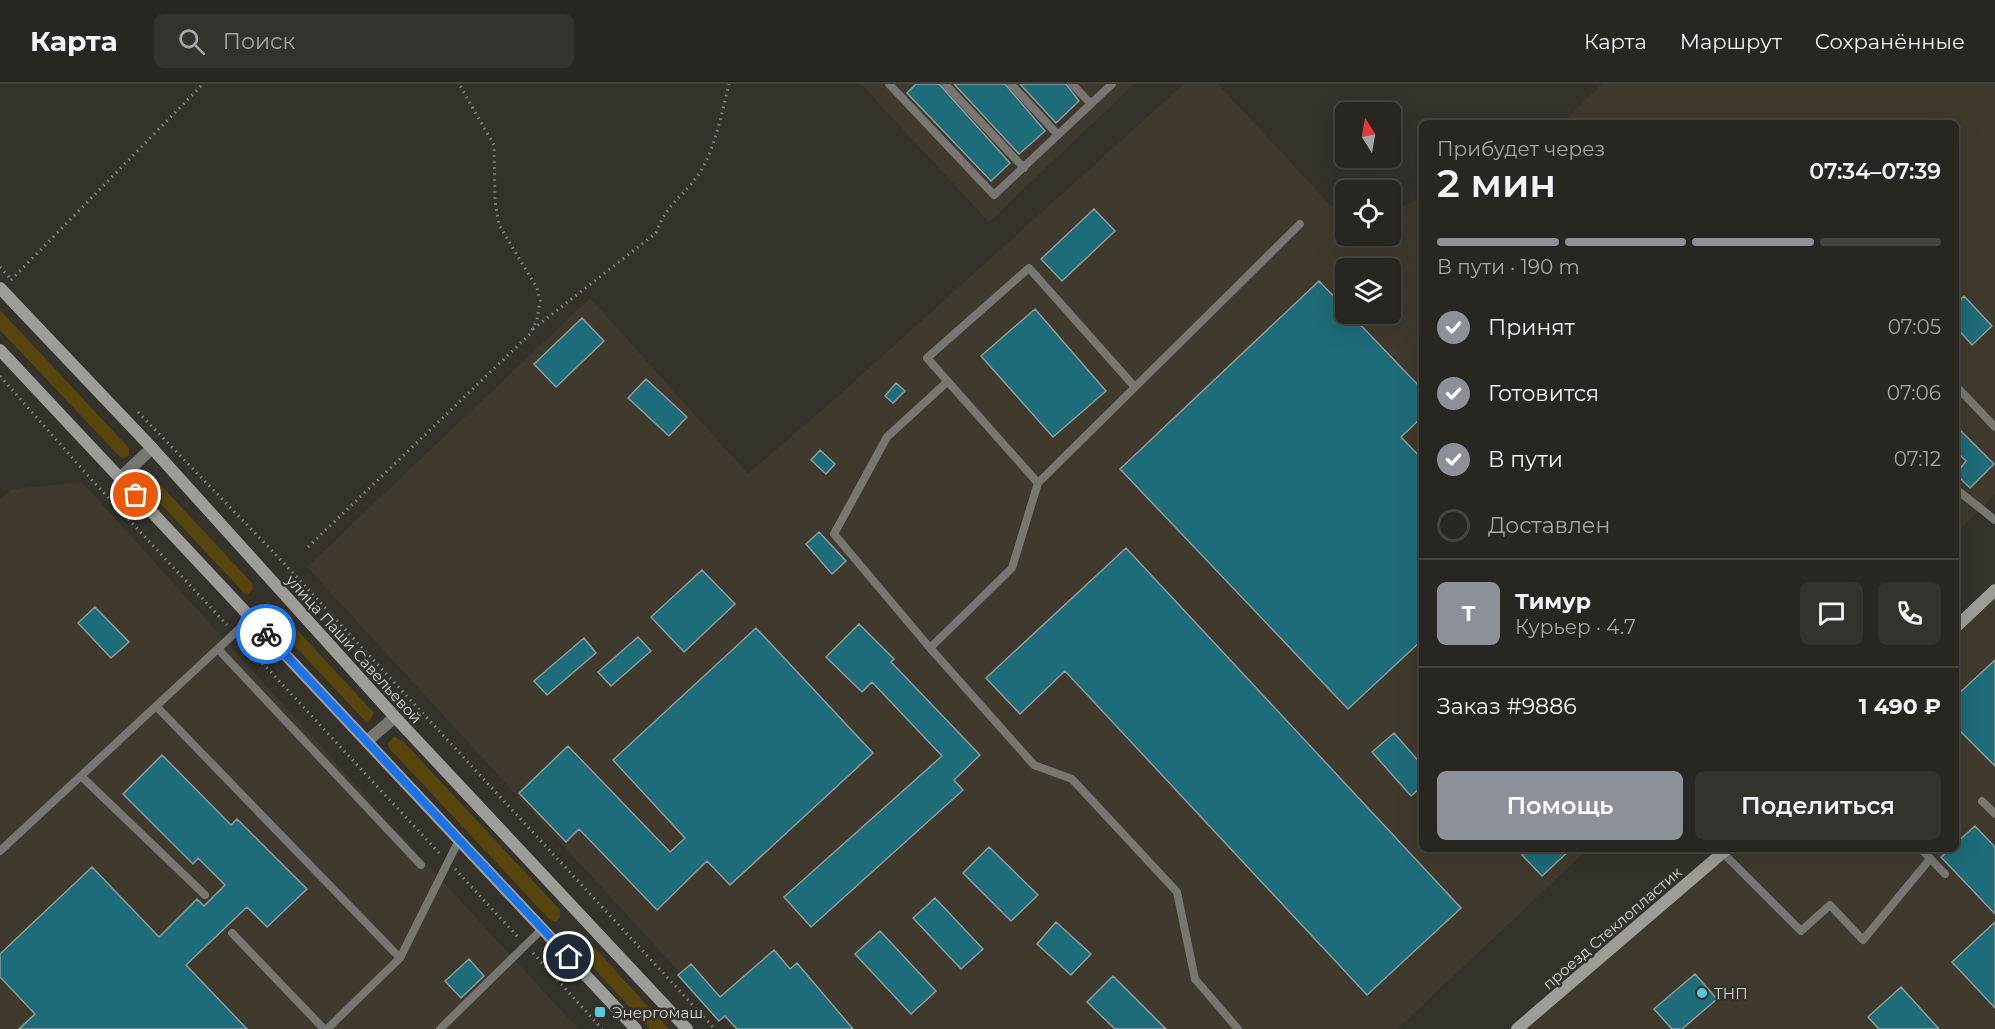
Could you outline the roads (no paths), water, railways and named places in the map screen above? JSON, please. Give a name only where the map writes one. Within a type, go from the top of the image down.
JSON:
[{"type":"street","name":"улица Паши Савельевой","points":[[0,288],[152,448],[395,717],[687,1029]]},
{"type":"street","points":[[0,350],[636,1029]]},
{"type":"street","points":[[120,478],[152,448]]},
{"type":"street","points":[[1959,624],[1995,590]]},
{"type":"street","points":[[367,741],[395,717]]},
{"type":"street","name":"проезд Стеклопластик","points":[[1517,1029],[1724,852]]},
{"type":"lane","points":[[945,84],[1024,168]]},
{"type":"lane","points":[[1011,84],[1058,135]]},
{"type":"lane","points":[[1072,84],[1091,104]]},
{"type":"lane","points":[[892,85],[994,195],[1112,84]]},
{"type":"lane","points":[[930,648],[1012,568],[1038,483],[1300,224]]},
{"type":"lane","points":[[1038,483],[927,358],[1029,268],[1134,386]]},
{"type":"lane","points":[[947,382],[887,437],[834,534],[930,648],[1034,765],[1072,778],[1177,892],[1195,979],[1238,1029]]},
{"type":"lane","points":[[1959,389],[1995,427]]},
{"type":"lane","points":[[1959,491],[1995,520]]},
{"type":"lane","points":[[0,851],[251,618]]},
{"type":"lane","points":[[218,649],[422,865]]},
{"type":"lane","points":[[156,706],[400,958]]},
{"type":"lane","points":[[81,776],[205,895]]},
{"type":"lane","points":[[1982,801],[1995,814]]},
{"type":"lane","points":[[232,933],[325,1029],[400,958],[459,840]]},
{"type":"lane","points":[[1726,852],[1801,931],[1830,905],[1863,940],[1930,859]]},
{"type":"lane","points":[[1924,852],[1945,874]]},
{"type":"lane","points":[[441,1028],[542,929]]},
{"type":"place","name":"ТНП","points":[[1702,993]]},
{"type":"place","name":"Энергомаш","points":[[600,1012]]}]
